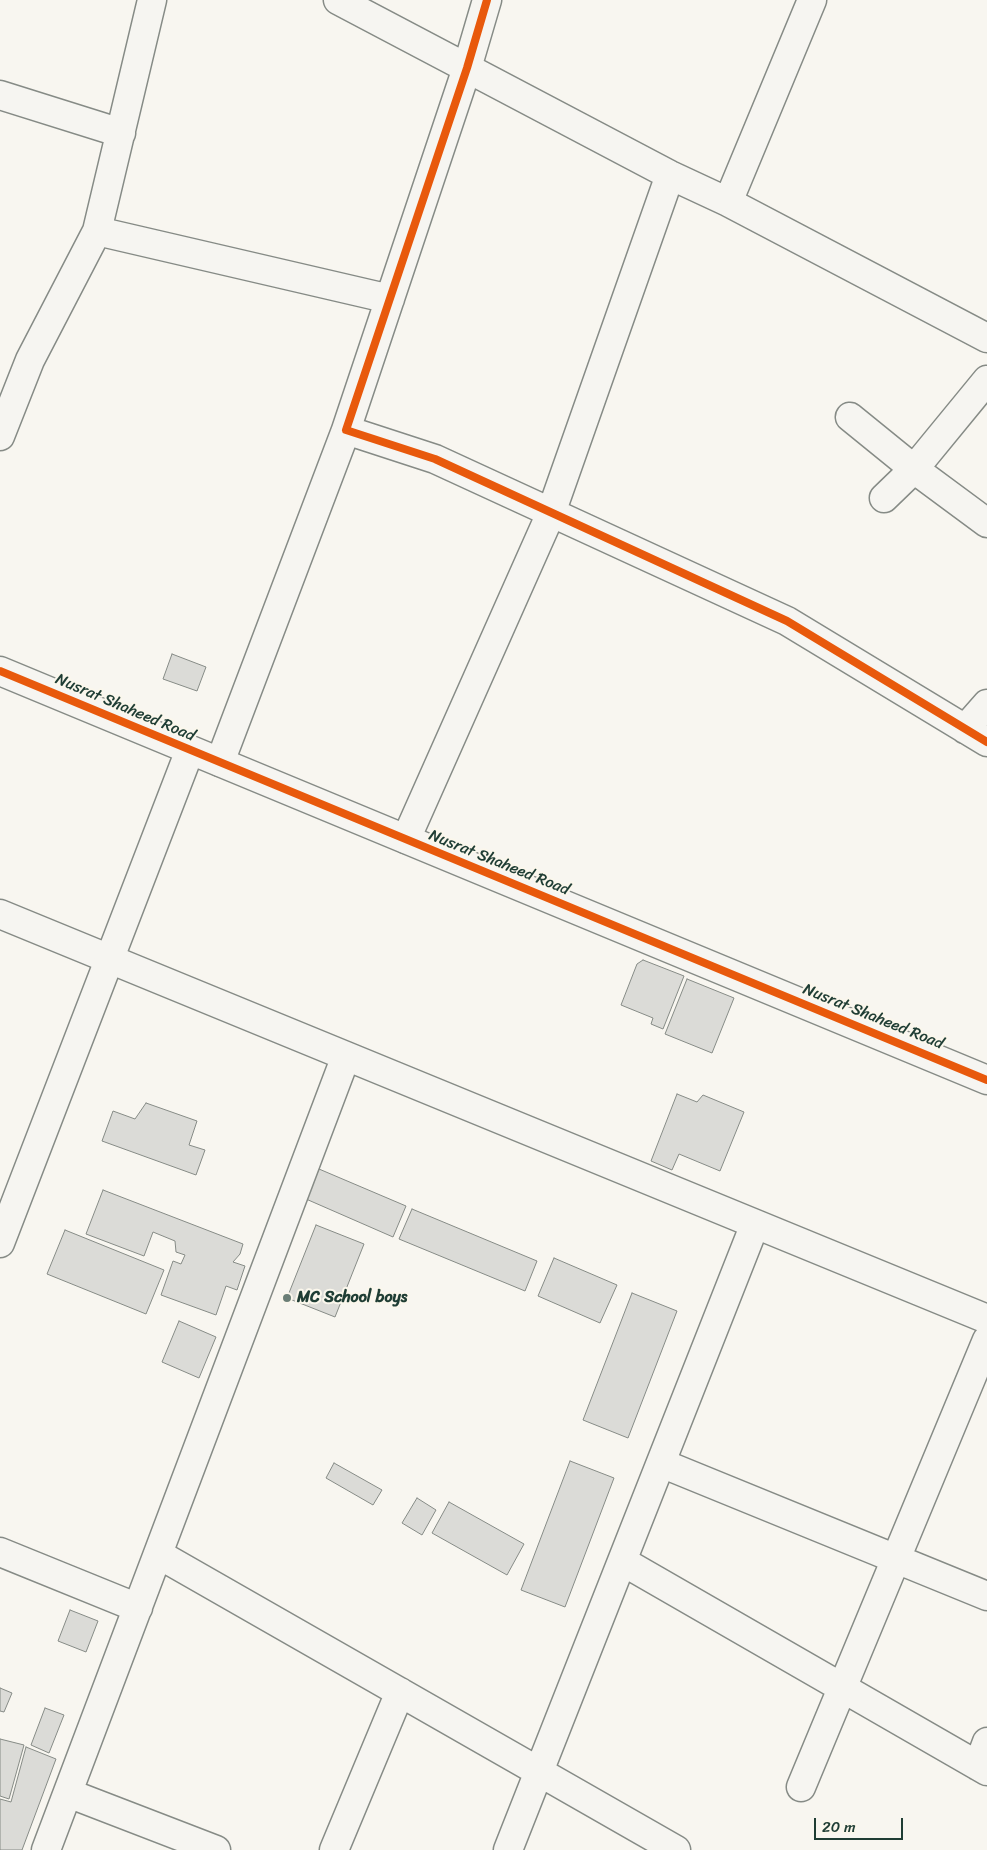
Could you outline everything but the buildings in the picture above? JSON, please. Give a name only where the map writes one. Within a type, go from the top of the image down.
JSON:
[{"type":"street","points":[[0,436],[30,360],[97,231],[152,0]]},
{"type":"street","points":[[338,0],[670,175],[728,202],[987,338]]},
{"type":"street","points":[[220,762],[346,430],[488,0]]},
{"type":"street","points":[[728,202],[812,0]]},
{"type":"street","points":[[0,95],[120,134]]},
{"type":"street","points":[[406,839],[551,513],[670,175]]},
{"type":"street","points":[[97,231],[390,299]]},
{"type":"street","points":[[884,498],[914,469],[987,380]]},
{"type":"street","points":[[850,417],[914,469],[987,523]]},
{"type":"street","points":[[346,430],[435,459],[787,621],[976,736],[987,704]]},
{"type":"street","name":"Nusrat Shaheed Road","points":[[0,671],[987,1080]]},
{"type":"street","points":[[0,1243],[190,750]]},
{"type":"street","points":[[0,914],[987,1319]]},
{"type":"street","points":[[46,1850],[346,1056]]},
{"type":"street","points":[[508,1850],[755,1224]]},
{"type":"street","points":[[800,1787],[987,1340]]},
{"type":"street","points":[[661,1463],[987,1596]]},
{"type":"street","points":[[0,1552],[138,1608]]},
{"type":"street","points":[[158,1554],[676,1850]]},
{"type":"street","points":[[622,1561],[841,1689],[984,1760]]},
{"type":"street","points":[[334,1850],[400,1692]]},
{"type":"street","points":[[68,1793],[216,1850]]},
{"type":"cycle path","points":[[487,0],[467,68],[346,430],[435,459],[787,621],[987,742]]},
{"type":"cycle path","points":[[0,671],[987,1080]]},
{"type":"place","name":"MC School boys","points":[[287,1298]]}]
